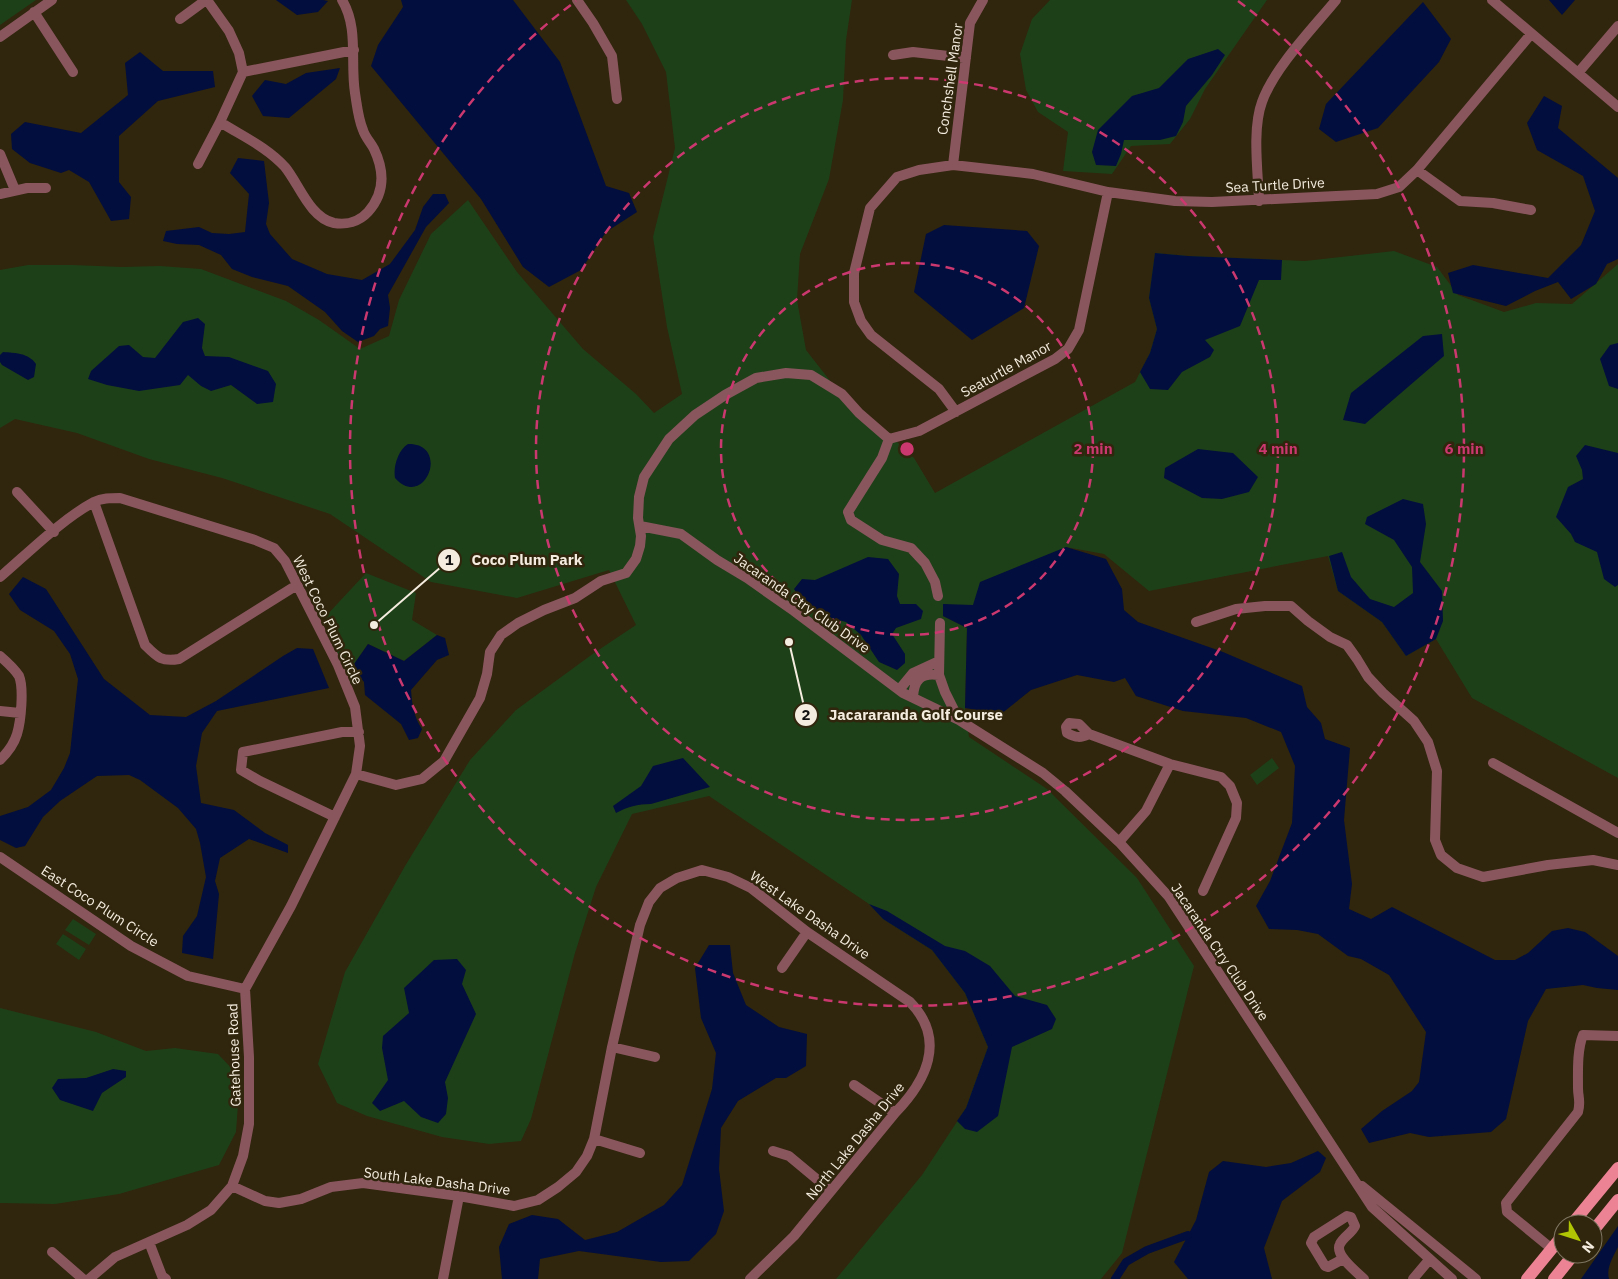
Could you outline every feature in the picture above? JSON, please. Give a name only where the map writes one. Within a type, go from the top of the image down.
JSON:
[{"type":"main road","points":[[1580,1214],[1618,1168]]},
{"type":"main road","points":[[1603,1219],[1618,1200]]},
{"type":"main road","points":[[1527,1279],[1552,1249]]},
{"type":"main road","points":[[1554,1279],[1566,1264]]},
{"type":"street","points":[[0,36],[52,0]]},
{"type":"street","points":[[180,19],[207,0],[229,31],[239,53],[243,72],[198,164]]},
{"type":"street","points":[[220,122],[271,153],[297,182],[308,203],[319,215],[332,222],[344,224],[357,221],[365,215],[375,204],[382,188],[381,169],[374,150],[363,130],[354,89],[354,50],[351,22],[342,0]]},
{"type":"street","points":[[577,0],[612,56],[617,99]]},
{"type":"street","name":"Conchshell Manor","points":[[953,165],[970,23],[983,0]]},
{"type":"street","points":[[1259,201],[1256,136],[1262,102],[1277,73],[1336,0]]},
{"type":"street","points":[[1492,0],[1618,106]]},
{"type":"street","points":[[34,12],[73,72]]},
{"type":"street","points":[[1578,73],[1618,26]]},
{"type":"street","name":"Sea Turtle Drive","points":[[956,412],[939,389],[872,335],[861,321],[854,302],[854,273],[870,208],[897,177],[918,170],[953,165],[1033,174],[1108,192],[1175,201],[1259,201],[1377,194],[1399,187],[1417,170],[1531,34]]},
{"type":"street","points":[[243,72],[354,50]]},
{"type":"street","points":[[893,55],[913,52],[966,58]]},
{"type":"street","points":[[0,154],[14,190]]},
{"type":"street","points":[[1417,170],[1460,201],[1494,203],[1531,210]]},
{"type":"street","points":[[0,194],[27,188],[46,188]]},
{"type":"street","name":"Seaturtle Manor","points":[[889,439],[919,431],[1055,359],[1068,349],[1079,330],[1108,192]]},
{"type":"street","points":[[356,774],[396,785],[422,779],[444,761],[480,698],[487,674],[490,652],[501,635],[518,623],[544,610],[575,598],[601,581],[626,573],[636,559],[642,536],[638,518],[639,497],[644,477],[669,439],[695,416],[725,395],[756,378],[786,372],[811,375],[842,394],[859,413],[889,439],[882,458],[848,512],[851,520],[882,540],[911,548],[925,563],[935,582],[938,596]]},
{"type":"street","points":[[17,492],[54,532]]},
{"type":"street","name":"West Coco Plum Circle","points":[[94,502],[106,498],[120,498],[274,548],[285,561],[338,665],[355,707],[360,746],[356,774]]},
{"type":"street","points":[[0,577],[70,518],[94,502],[145,644],[156,656],[166,661],[179,659],[297,585]]},
{"type":"street","name":"Jacaranda Ctry Club Drive","points":[[640,526],[681,534],[794,611],[899,690],[959,720],[1042,773],[1065,791],[1119,842],[1170,896],[1228,989],[1372,1207],[1452,1279]]},
{"type":"street","points":[[1196,622],[1236,609],[1291,606],[1330,637],[1347,645],[1368,677],[1382,694],[1414,721],[1428,742],[1437,771],[1435,840],[1441,855],[1457,868],[1483,877],[1548,865],[1593,860],[1618,865]]},
{"type":"street","points":[[940,623],[939,675],[959,720]]},
{"type":"street","points":[[0,656],[19,676],[23,690],[18,734],[12,746],[0,760]]},
{"type":"street","points":[[899,690],[913,674],[939,661]]},
{"type":"street","points":[[913,697],[913,688],[917,680],[930,673],[939,675]]},
{"type":"street","points":[[0,710],[20,713]]},
{"type":"street","points":[[335,817],[241,770],[243,752],[342,732],[359,732]]},
{"type":"street","points":[[1090,734],[1170,764],[1221,778],[1230,786],[1237,803],[1236,818],[1203,891]]},
{"type":"street","points":[[1493,763],[1618,833]]},
{"type":"street","points":[[1119,842],[1146,811],[1170,764]]},
{"type":"street","name":"Gatehouse Road","points":[[89,1279],[115,1257],[187,1226],[210,1210],[232,1186],[243,1156],[249,1124],[249,1057],[245,989],[290,906],[356,774]]},
{"type":"street","name":"East Coco Plum Circle","points":[[0,857],[131,946],[188,976],[245,989]]},
{"type":"street","name":"West Lake Dasha Drive","points":[[660,888],[677,878],[702,870],[728,877],[751,888],[807,932],[910,1002]]},
{"type":"street","name":"South Lake Dasha Drive","points":[[232,1186],[265,1201],[279,1203],[302,1199],[331,1187],[363,1184],[459,1196],[514,1206],[538,1200],[558,1187],[576,1172],[587,1156],[594,1139],[612,1047],[640,925],[649,902],[660,888]]},
{"type":"street","points":[[782,968],[807,932]]},
{"type":"street","name":"North Lake Dasha Drive","points":[[750,1279],[794,1236],[832,1192],[909,1098],[921,1080],[928,1063],[928,1033],[924,1020],[910,1002]]},
{"type":"street","points":[[1552,1249],[1507,1212],[1506,1203],[1578,1112],[1581,1102],[1578,1090],[1580,1043],[1583,1035],[1618,1036]]},
{"type":"street","points":[[612,1047],[656,1057]]},
{"type":"street","points":[[854,1085],[895,1113]]},
{"type":"street","points":[[594,1139],[640,1153]]},
{"type":"street","points":[[773,1151],[789,1156],[832,1192]]},
{"type":"street","name":"Jacaranda Ctry Club Drive","points":[[1352,1177],[1476,1279]]},
{"type":"street","points":[[443,1279],[459,1196]]},
{"type":"street","points":[[1343,1259],[1325,1266],[1311,1243],[1314,1237],[1348,1216],[1356,1226],[1339,1246],[1343,1259],[1364,1279]]},
{"type":"street","points":[[148,1242],[162,1276],[166,1279]]},
{"type":"street","points":[[52,1252],[83,1279]]},
{"type":"street","points":[[1413,1279],[1430,1260]]},
{"type":"green space","points":[[0,0],[36,0],[0,25]]},
{"type":"green space","points":[[626,0],[852,0],[846,40],[843,100],[829,179],[800,254],[797,300],[806,350],[835,387],[914,458],[935,493],[1135,382],[1150,353],[1157,329],[1149,298],[1155,253],[1305,261],[1394,251],[1437,267],[1458,295],[1504,312],[1536,303],[1572,304],[1618,264],[1618,778],[1472,698],[1436,639],[1406,656],[1382,622],[1338,591],[1328,556],[1149,591],[1104,554],[1066,547],[973,605],[943,616],[967,628],[965,708],[969,737],[1047,789],[1137,878],[1194,966],[1122,1253],[1101,1279],[836,1279],[922,1175],[966,1108],[988,1047],[965,993],[932,950],[883,919],[869,904],[709,796],[632,814],[596,887],[575,953],[531,1119],[521,1141],[489,1144],[442,1137],[367,1116],[337,1103],[318,1064],[345,972],[405,866],[470,760],[516,710],[636,625],[609,570],[517,598],[431,582],[330,514],[222,478],[149,459],[77,433],[15,419],[0,428],[0,270],[28,265],[160,266],[201,269],[286,301],[319,320],[360,349],[389,336],[399,300],[431,234],[468,200],[517,272],[583,349],[636,394],[654,413],[682,394],[667,327],[653,237],[675,148],[666,72],[642,24]]},
{"type":"green space","points":[[1050,0],[1267,0],[1205,89],[1190,119],[1170,144],[1131,146],[1112,174],[1063,171],[1068,132],[1038,112],[1026,90],[1020,54],[1032,19]]},
{"type":"green space","points":[[366,573],[416,593],[412,620],[437,635],[404,661],[368,644],[352,667],[344,672],[325,633],[329,629],[325,617]]},
{"type":"green space","points":[[1272,758],[1279,768],[1257,785],[1250,775]]},
{"type":"green space","points":[[73,919],[96,934],[89,945],[65,930]]},
{"type":"green space","points":[[63,934],[86,949],[79,960],[56,944]]},
{"type":"green space","points":[[0,1008],[96,1032],[146,1051],[175,1048],[218,1054],[240,1077],[236,1132],[219,1165],[119,1194],[55,1204],[0,1203]]},
{"type":"shaded area","points":[[276,0],[328,1],[318,12],[297,15]]},
{"type":"shaded area","points":[[401,0],[513,0],[560,62],[606,186],[629,193],[637,212],[606,232],[581,270],[549,287],[523,267],[481,199],[371,66],[378,45],[403,7]]},
{"type":"shaded area","points":[[1549,0],[1575,0],[1562,15]]},
{"type":"shaded area","points":[[1423,2],[1451,39],[1439,62],[1378,128],[1336,142],[1319,129],[1326,104]]},
{"type":"shaded area","points":[[1218,49],[1225,55],[1212,75],[1186,106],[1183,122],[1176,136],[1160,140],[1124,140],[1116,166],[1096,165],[1092,152],[1098,130],[1132,96],[1159,88],[1188,59]]},
{"type":"shaded area","points":[[140,52],[163,71],[213,71],[215,87],[158,101],[119,136],[119,182],[131,197],[129,219],[111,221],[89,182],[69,170],[61,173],[30,163],[12,149],[11,134],[25,122],[81,133],[128,95],[125,63]]},
{"type":"shaded area","points":[[340,68],[336,79],[289,118],[263,116],[252,96],[265,80],[286,84],[306,73]]},
{"type":"shaded area","points":[[1544,96],[1562,106],[1558,128],[1618,178],[1618,259],[1607,264],[1596,284],[1571,299],[1558,282],[1506,306],[1453,293],[1448,273],[1473,265],[1548,278],[1581,245],[1595,211],[1583,176],[1537,150],[1527,123]]},
{"type":"shaded area","points":[[238,158],[264,161],[269,203],[266,224],[270,234],[292,259],[327,274],[362,280],[390,264],[415,230],[423,207],[433,194],[445,194],[449,203],[426,227],[388,295],[390,308],[388,326],[380,329],[374,336],[358,342],[342,331],[325,312],[288,286],[252,277],[232,269],[221,255],[199,245],[163,241],[166,231],[199,227],[212,233],[229,234],[245,232],[249,194],[230,173]]},
{"type":"shaded area","points":[[944,225],[1027,231],[1039,246],[1024,308],[972,340],[914,292],[926,234]]},
{"type":"shaded area","points":[[1155,253],[1282,260],[1281,280],[1259,280],[1240,326],[1205,340],[1214,350],[1210,357],[1182,372],[1168,390],[1150,389],[1140,372],[1150,353],[1157,329],[1149,298]]},
{"type":"shaded area","points":[[198,318],[205,324],[202,348],[205,356],[229,357],[268,371],[276,384],[273,402],[257,404],[231,385],[211,391],[201,386],[188,375],[180,385],[139,391],[88,379],[91,371],[119,346],[129,345],[143,357],[155,358],[183,322]]},
{"type":"shaded area","points":[[1442,334],[1444,356],[1365,424],[1343,420],[1351,393],[1423,336]]},
{"type":"shaded area","points":[[1618,343],[1618,389],[1609,386],[1600,359],[1610,345]]},
{"type":"shaded area","points":[[3,352],[21,354],[33,360],[36,364],[34,377],[28,380],[2,365],[0,355]]},
{"type":"shaded area","points":[[408,444],[421,447],[428,454],[431,463],[429,473],[424,481],[416,486],[406,486],[395,478],[397,459],[401,450]]},
{"type":"shaded area","points":[[1585,445],[1618,453],[1618,585],[1615,587],[1604,579],[1597,552],[1575,542],[1571,534],[1556,517],[1568,487],[1583,479],[1582,470],[1576,456]]},
{"type":"shaded area","points":[[1198,449],[1233,453],[1258,477],[1249,492],[1222,499],[1202,498],[1164,478],[1165,468]]},
{"type":"shaded area","points":[[1403,499],[1423,504],[1426,524],[1420,562],[1442,591],[1443,621],[1436,639],[1406,656],[1382,622],[1338,591],[1329,556],[1342,552],[1351,577],[1370,599],[1394,607],[1413,593],[1412,567],[1394,540],[1365,524],[1367,517]]},
{"type":"shaded area","points":[[1066,547],[1106,559],[1122,589],[1124,610],[1138,622],[1223,652],[1302,686],[1307,707],[1321,723],[1325,739],[1350,748],[1344,820],[1352,884],[1349,909],[1371,919],[1392,907],[1495,960],[1515,960],[1528,953],[1552,931],[1568,928],[1585,932],[1618,956],[1618,990],[1583,985],[1546,989],[1528,1021],[1506,1119],[1491,1132],[1429,1137],[1410,1133],[1369,1143],[1361,1129],[1382,1111],[1412,1091],[1419,1082],[1426,1032],[1389,975],[1361,959],[1348,956],[1318,934],[1297,930],[1269,929],[1256,906],[1270,881],[1292,823],[1295,766],[1281,732],[1246,718],[1183,711],[1136,696],[1125,678],[1114,682],[1077,675],[1031,690],[1001,714],[965,708],[967,628],[943,616],[943,604],[973,605],[980,582]]},
{"type":"shaded area","points":[[868,557],[888,559],[899,574],[897,596],[900,604],[916,604],[923,611],[921,619],[896,628],[892,634],[905,654],[905,663],[897,670],[879,662],[861,635],[846,622],[817,614],[805,606],[794,589],[802,579],[815,580]]},
{"type":"shaded area","points":[[23,577],[46,589],[104,679],[150,715],[186,717],[216,701],[297,648],[313,649],[329,688],[217,711],[202,733],[196,766],[201,803],[234,810],[265,833],[288,845],[288,853],[249,839],[220,858],[215,881],[219,894],[213,959],[182,953],[183,936],[197,916],[206,877],[196,829],[178,808],[140,780],[129,775],[97,776],[60,801],[43,817],[25,846],[16,848],[0,840],[0,816],[28,807],[51,790],[64,768],[70,753],[78,679],[70,654],[54,631],[20,610],[9,594]]},
{"type":"shaded area","points":[[437,635],[445,638],[449,655],[437,660],[411,690],[414,711],[422,729],[418,738],[409,740],[401,724],[365,695],[364,682],[352,667],[368,644],[404,661]]},
{"type":"shaded area","points":[[683,758],[710,787],[651,804],[633,806],[616,813],[613,806],[641,786],[653,766]]},
{"type":"shaded area","points":[[869,904],[887,911],[945,946],[965,951],[990,966],[1015,996],[1047,1005],[1056,1019],[1052,1029],[1012,1047],[998,1116],[977,1132],[965,1129],[957,1121],[966,1108],[988,1047],[965,993],[932,950],[883,919]]},
{"type":"shaded area","points":[[709,945],[730,945],[733,973],[746,1005],[779,1027],[807,1034],[806,1066],[786,1078],[776,1078],[738,1101],[721,1128],[719,1169],[724,1211],[716,1234],[689,1261],[661,1262],[579,1251],[540,1259],[538,1279],[502,1279],[499,1247],[509,1224],[532,1215],[558,1219],[585,1240],[617,1232],[664,1205],[682,1185],[712,1089],[716,1053],[701,1018],[695,968]]},
{"type":"shaded area","points":[[457,959],[466,970],[462,984],[476,1014],[445,1082],[448,1098],[446,1114],[438,1123],[421,1117],[404,1101],[380,1111],[372,1103],[388,1080],[382,1048],[383,1036],[409,1013],[404,988],[434,960]]},
{"type":"shaded area","points":[[113,1069],[126,1071],[126,1077],[102,1093],[93,1111],[60,1100],[52,1088],[58,1079],[86,1078]]},
{"type":"shaded area","points":[[1318,1151],[1326,1158],[1320,1172],[1282,1201],[1264,1248],[1272,1279],[1188,1279],[1174,1262],[1196,1220],[1209,1172],[1223,1161],[1266,1167],[1291,1163]]},
{"type":"shaded area","points":[[1618,1226],[1618,1247],[1609,1267],[1609,1279],[1581,1279],[1591,1264],[1603,1264],[1603,1247]]},
{"type":"waterway","points":[[1115,1279],[1126,1262],[1147,1250],[1188,1235]]},
{"type":"place","name":"Coco Plum Park","points":[[374,625]]},
{"type":"place","name":"Jacararanda Golf Course","points":[[789,642]]}]
